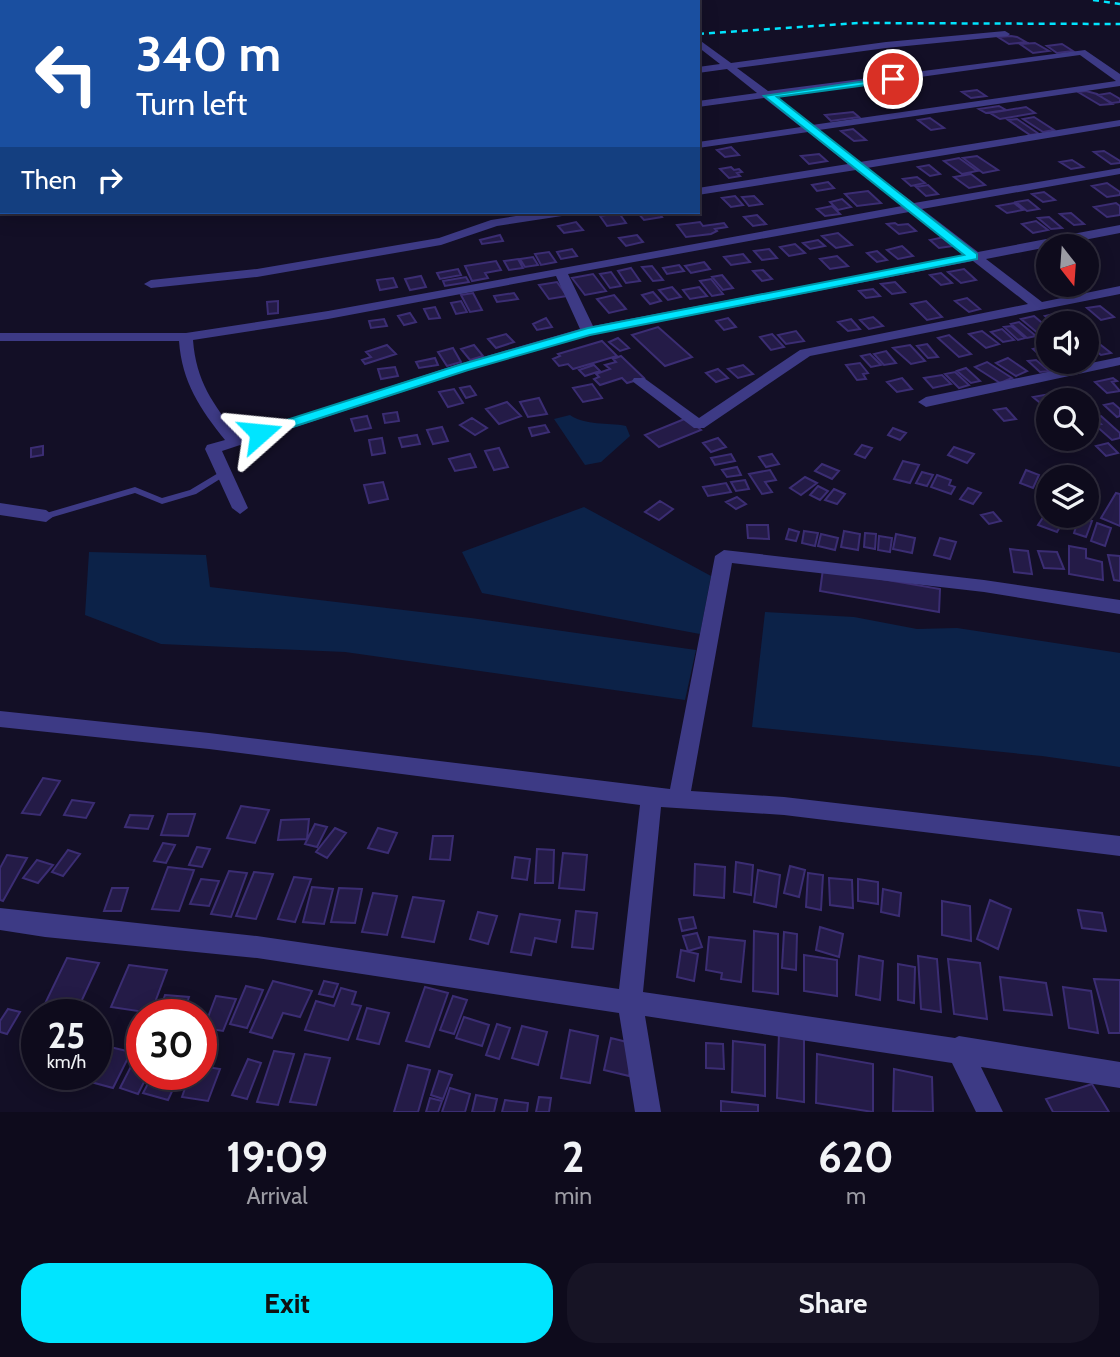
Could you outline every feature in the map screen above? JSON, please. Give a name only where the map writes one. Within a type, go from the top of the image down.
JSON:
[{"type":"street","points":[[700,70],[886,45],[1005,34]]},
{"type":"street","points":[[700,44],[1040,307]]},
{"type":"street","points":[[700,104],[1082,52],[1120,81]]},
{"type":"street","points":[[700,145],[1120,81]]},
{"type":"street","points":[[700,192],[1120,123]]},
{"type":"street","points":[[0,337],[186,337],[328,315],[1120,171]]},
{"type":"street","points":[[151,284],[257,273],[441,241],[495,223],[550,214]]},
{"type":"street","points":[[240,508],[213,449],[464,367],[588,331],[1120,229]]},
{"type":"street","points":[[560,271],[588,331]]},
{"type":"street","points":[[639,381],[699,425],[805,353],[1120,290]]},
{"type":"street","points":[[186,337],[188,366],[210,411],[235,442]]},
{"type":"street","points":[[926,402],[1113,362],[1120,376]]},
{"type":"street","points":[[0,509],[46,516]]},
{"type":"street","points":[[679,799],[724,556],[984,586],[1120,607]]},
{"type":"street","points":[[0,719],[209,741],[652,797],[784,806],[1120,846]]},
{"type":"street","points":[[648,1112],[630,1002],[652,797]]},
{"type":"street","points":[[0,919],[257,947],[1120,1074]]},
{"type":"street","points":[[959,1049],[990,1112]]},
{"type":"lane","points":[[46,516],[135,490],[162,501],[193,492],[225,472]]},
{"type":"water","points":[[570,415],[590,422],[626,426],[630,436],[601,462],[585,465],[554,419]]},
{"type":"water","points":[[584,507],[711,576],[700,634],[482,593],[462,552]]},
{"type":"water","points":[[89,552],[206,555],[210,587],[471,618],[696,650],[685,700],[345,652],[161,644],[85,615]]},
{"type":"water","points":[[765,612],[854,617],[917,629],[957,628],[1120,653],[1120,767],[1042,756],[752,727]]},
{"type":"building","points":[[1011,36],[1026,42],[1009,44],[998,37]]},
{"type":"building","points":[[1035,43],[1049,51],[1033,53],[1020,44]]},
{"type":"building","points":[[1062,44],[1073,51],[1057,53],[1047,46]]},
{"type":"building","points":[[887,88],[897,96],[878,98],[869,90]]},
{"type":"building","points":[[977,90],[986,96],[971,98],[962,92]]},
{"type":"building","points":[[1078,92],[1097,94],[1112,104],[1100,105]]},
{"type":"building","points":[[1110,93],[1120,99],[1120,102],[1112,103],[1098,95]]},
{"type":"building","points":[[999,106],[1006,110],[986,113],[979,109]]},
{"type":"building","points":[[1026,107],[1035,113],[1000,119],[990,113]]},
{"type":"building","points":[[853,112],[859,117],[831,121],[825,115]]},
{"type":"building","points":[[1034,117],[1054,130],[1043,132],[1023,119]]},
{"type":"building","points":[[930,118],[944,128],[931,130],[918,120]]},
{"type":"building","points":[[1017,119],[1039,134],[1030,135],[1008,120]]},
{"type":"building","points":[[853,129],[866,140],[854,141],[841,131]]},
{"type":"building","points":[[731,147],[739,155],[725,157],[717,150]]},
{"type":"building","points":[[1104,151],[1120,163],[1111,164],[1094,152]]},
{"type":"building","points":[[819,154],[827,161],[809,164],[801,156]]},
{"type":"building","points":[[977,156],[998,170],[983,173],[963,158]]},
{"type":"building","points":[[959,158],[977,171],[962,174],[944,161]]},
{"type":"building","points":[[1072,160],[1083,167],[1071,169],[1060,162]]},
{"type":"building","points":[[929,165],[940,174],[930,176],[918,167]]},
{"type":"building","points":[[731,167],[742,172],[737,173],[740,176],[729,178],[720,169]]},
{"type":"building","points":[[971,174],[985,185],[969,188],[954,177]]},
{"type":"building","points":[[917,177],[925,183],[911,186],[903,179]]},
{"type":"building","points":[[828,182],[834,188],[817,191],[812,185]]},
{"type":"building","points":[[1107,183],[1120,192],[1120,195],[1107,197],[1092,186]]},
{"type":"building","points":[[928,185],[938,194],[926,196],[916,187]]},
{"type":"building","points":[[868,191],[881,203],[857,206],[845,194]]},
{"type":"building","points":[[1044,192],[1055,200],[1043,202],[1032,194]]},
{"type":"building","points":[[735,196],[743,205],[731,207],[722,198]]},
{"type":"building","points":[[754,196],[762,204],[749,206],[742,197]]},
{"type":"building","points":[[842,199],[851,207],[838,210],[830,202]]},
{"type":"building","points":[[1028,200],[1039,209],[1027,211],[1016,202]]},
{"type":"building","points":[[1014,203],[1023,210],[1007,213],[997,206]]},
{"type":"building","points":[[1116,203],[1120,206],[1120,215],[1107,217],[1094,207]]},
{"type":"building","points":[[832,206],[840,214],[825,216],[817,209]]},
{"type":"building","points":[[1071,213],[1084,224],[1074,225],[1060,214]]},
{"type":"building","points":[[620,214],[626,223],[607,226],[600,216]]},
{"type":"building","points":[[639,214],[660,214],[662,217],[644,220]]},
{"type":"building","points":[[757,215],[766,224],[753,226],[744,217]]},
{"type":"building","points":[[1049,217],[1062,228],[1051,229],[1038,218]]},
{"type":"building","points":[[1036,221],[1048,230],[1033,233],[1022,224]]},
{"type":"building","points":[[576,222],[583,230],[564,233],[558,226]]},
{"type":"building","points":[[700,222],[703,226],[724,223],[727,227],[715,229],[717,231],[711,234],[686,237],[677,225]]},
{"type":"building","points":[[887,224],[908,224],[916,231],[899,234]]},
{"type":"building","points":[[838,233],[852,245],[836,248],[822,236]]},
{"type":"building","points":[[500,235],[503,241],[482,244],[480,240]]},
{"type":"building","points":[[637,235],[643,242],[626,246],[619,238]]},
{"type":"building","points":[[944,237],[953,246],[939,248],[930,240]]},
{"type":"building","points":[[818,240],[825,246],[810,249],[803,243]]},
{"type":"building","points":[[795,244],[805,253],[789,256],[780,247]]},
{"type":"building","points":[[902,246],[913,256],[898,259],[887,250]]},
{"type":"building","points":[[572,249],[577,256],[561,259],[557,252]]},
{"type":"building","points":[[769,249],[777,258],[762,260],[754,251]]},
{"type":"building","points":[[877,251],[887,260],[877,262],[867,253]]},
{"type":"building","points":[[549,252],[556,262],[541,265],[535,254]]},
{"type":"building","points":[[743,254],[750,262],[731,265],[724,257]]},
{"type":"building","points":[[837,256],[848,266],[830,269],[820,259]]},
{"type":"building","points":[[533,257],[538,265],[525,267],[520,259]]},
{"type":"building","points":[[518,259],[523,268],[509,270],[504,261]]},
{"type":"building","points":[[496,261],[501,270],[485,273],[488,278],[472,281],[465,266]]},
{"type":"building","points":[[704,262],[710,269],[691,273],[685,266]]},
{"type":"building","points":[[679,265],[684,271],[667,274],[663,268]]},
{"type":"building","points":[[652,266],[663,280],[653,281],[642,267]]},
{"type":"building","points":[[631,268],[640,281],[626,283],[618,271]]},
{"type":"building","points":[[458,269],[461,275],[440,279],[437,273]]},
{"type":"building","points":[[964,269],[976,280],[961,283],[948,272]]},
{"type":"building","points":[[763,270],[772,279],[762,281],[753,271]]},
{"type":"building","points":[[611,272],[621,286],[610,288],[600,274]]},
{"type":"building","points":[[941,273],[952,283],[941,285],[930,275]]},
{"type":"building","points":[[593,274],[606,291],[585,295],[572,278]]},
{"type":"building","points":[[722,275],[733,288],[723,290],[712,277]]},
{"type":"building","points":[[421,276],[426,287],[410,290],[405,279]]},
{"type":"building","points":[[466,277],[469,282],[445,286],[443,281]]},
{"type":"building","points":[[393,278],[397,287],[380,290],[377,280]]},
{"type":"building","points":[[711,279],[723,294],[712,296],[700,281]]},
{"type":"building","points":[[557,282],[567,296],[549,299],[539,285]]},
{"type":"building","points":[[895,282],[905,292],[892,294],[881,284]]},
{"type":"building","points":[[672,287],[681,297],[668,300],[659,290]]},
{"type":"building","points":[[699,287],[707,296],[690,299],[683,290]]},
{"type":"building","points":[[873,289],[880,296],[866,298],[859,291]]},
{"type":"building","points":[[653,292],[661,301],[650,304],[642,295]]},
{"type":"building","points":[[473,293],[482,310],[470,312],[461,295]]},
{"type":"building","points":[[514,293],[518,299],[497,302],[494,296]]},
{"type":"building","points":[[614,295],[626,309],[609,313],[597,299]]},
{"type":"building","points":[[967,298],[980,309],[969,312],[955,301]]},
{"type":"building","points":[[278,301],[278,313],[268,314],[267,302]]},
{"type":"building","points":[[461,301],[467,312],[456,314],[451,303]]},
{"type":"building","points":[[926,301],[942,317],[927,320],[911,304]]},
{"type":"building","points":[[1100,306],[1114,317],[1101,320],[1099,311],[1087,308]]},
{"type":"building","points":[[435,307],[440,318],[429,319],[424,309]]},
{"type":"building","points":[[410,313],[416,322],[404,325],[398,316]]},
{"type":"building","points":[[1034,316],[1036,332],[1021,319]]},
{"type":"building","points":[[873,317],[883,326],[869,329],[860,320]]},
{"type":"building","points":[[546,318],[552,327],[537,330],[533,324]]},
{"type":"building","points":[[728,318],[736,327],[724,330],[716,321]]},
{"type":"building","points":[[384,319],[387,326],[371,328],[369,321]]},
{"type":"building","points":[[851,319],[860,329],[848,331],[838,322]]},
{"type":"building","points":[[1019,322],[1036,336],[1027,338],[1011,324]]},
{"type":"building","points":[[1011,326],[1025,338],[1018,340],[1004,327]]},
{"type":"building","points":[[658,327],[692,357],[665,366],[632,335]]},
{"type":"building","points":[[1002,329],[1014,340],[1003,342],[991,332]]},
{"type":"building","points":[[796,331],[804,341],[786,344],[778,335]]},
{"type":"building","points":[[982,331],[999,344],[986,348],[969,334]]},
{"type":"building","points":[[506,334],[514,342],[496,348],[488,339]]},
{"type":"building","points":[[772,334],[784,347],[771,350],[760,337]]},
{"type":"building","points":[[949,335],[971,354],[959,357],[938,338]]},
{"type":"building","points":[[618,338],[629,348],[620,351],[609,342]]},
{"type":"building","points":[[602,341],[617,356],[573,369],[568,364],[559,366],[553,359],[560,356],[558,354]]},
{"type":"building","points":[[927,344],[938,357],[928,358],[917,346]]},
{"type":"building","points":[[1099,344],[1111,353],[1099,353]]},
{"type":"building","points":[[387,345],[396,354],[365,364],[362,360],[371,357],[366,352]]},
{"type":"building","points":[[474,345],[483,356],[470,360],[461,349]]},
{"type":"building","points":[[910,345],[925,361],[911,364],[893,348]]},
{"type":"building","points":[[453,348],[461,362],[447,366],[438,352]]},
{"type":"building","points":[[886,351],[896,363],[884,365],[874,354]]},
{"type":"building","points":[[870,354],[881,365],[871,367],[861,356]]},
{"type":"building","points":[[621,356],[644,378],[627,383],[622,378],[600,385],[594,379],[599,377],[596,374],[610,369],[605,365],[616,362],[613,359]]},
{"type":"building","points":[[435,358],[438,365],[419,368],[416,362]]},
{"type":"building","points":[[1008,358],[1027,371],[1016,376],[996,363]]},
{"type":"building","points":[[1036,360],[1036,368],[1028,361]]},
{"type":"building","points":[[987,362],[1012,378],[1000,383],[975,367]]},
{"type":"building","points":[[860,363],[868,373],[863,374],[866,379],[857,380],[846,365]]},
{"type":"building","points":[[594,365],[600,371],[585,376],[579,370]]},
{"type":"building","points":[[743,365],[753,374],[738,378],[728,369]]},
{"type":"building","points":[[395,367],[398,376],[381,379],[378,369]]},
{"type":"building","points":[[966,368],[980,381],[971,383],[957,371]]},
{"type":"building","points":[[718,369],[728,378],[716,382],[706,373]]},
{"type":"building","points":[[955,372],[969,385],[959,388],[945,374]]},
{"type":"building","points":[[942,375],[951,384],[933,388],[924,378]]},
{"type":"building","points":[[902,378],[912,389],[897,392],[887,382]]},
{"type":"building","points":[[1113,378],[1117,381],[1112,382],[1120,391],[1107,393],[1095,382]]},
{"type":"building","points":[[592,384],[602,398],[583,402],[573,388]]},
{"type":"building","points":[[470,386],[476,395],[466,398],[460,388]]},
{"type":"building","points":[[454,389],[463,403],[448,407],[439,392]]},
{"type":"building","points":[[539,398],[547,414],[528,417],[520,402]]},
{"type":"building","points":[[507,402],[521,416],[499,424],[486,409]]},
{"type":"building","points":[[1113,403],[1120,409],[1120,416],[1117,417],[1104,405]]},
{"type":"building","points":[[1006,408],[1016,419],[1004,421],[994,410]]},
{"type":"building","points":[[397,412],[399,421],[385,423],[383,414]]},
{"type":"building","points":[[367,416],[371,428],[355,431],[351,419]]},
{"type":"building","points":[[1099,417],[1120,433],[1120,438],[1112,440],[1099,429]]},
{"type":"building","points":[[472,418],[487,428],[475,435],[460,425]]},
{"type":"building","points":[[687,418],[701,430],[659,447],[645,435]]},
{"type":"building","points":[[545,425],[549,432],[532,436],[529,428]]},
{"type":"building","points":[[442,427],[448,441],[433,444],[427,430]]},
{"type":"building","points":[[893,428],[906,433],[900,440],[888,435]]},
{"type":"building","points":[[417,435],[420,444],[402,447],[399,438]]},
{"type":"building","points":[[382,438],[385,453],[372,455],[369,440]]},
{"type":"building","points":[[718,438],[726,447],[711,452],[703,443]]},
{"type":"building","points":[[1108,443],[1118,453],[1106,456],[1099,445]]},
{"type":"building","points":[[862,445],[872,448],[865,458],[855,454]]},
{"type":"building","points":[[43,446],[43,455],[31,457],[31,448]]},
{"type":"building","points":[[954,447],[974,454],[967,463],[948,455]]},
{"type":"building","points":[[499,448],[508,467],[494,470],[485,451]]},
{"type":"building","points":[[470,454],[476,467],[455,471],[449,459]]},
{"type":"building","points":[[731,454],[735,461],[715,465],[711,458]]},
{"type":"building","points":[[772,454],[779,464],[766,467],[759,457]]},
{"type":"building","points":[[903,461],[919,465],[910,483],[894,479]]},
{"type":"building","points":[[822,464],[839,471],[832,479],[815,471]]},
{"type":"building","points":[[737,467],[741,475],[727,477],[722,470]]},
{"type":"building","points":[[770,470],[776,480],[765,482],[772,492],[762,494],[749,474]]},
{"type":"building","points":[[1026,470],[1036,474],[1033,488],[1020,483]]},
{"type":"building","points":[[922,472],[933,475],[927,486],[916,483]]},
{"type":"building","points":[[937,475],[951,480],[949,485],[955,487],[951,494],[931,487]]},
{"type":"building","points":[[805,477],[817,483],[801,495],[790,488]]},
{"type":"building","points":[[745,480],[749,489],[736,491],[731,482]]},
{"type":"building","points":[[383,482],[388,499],[369,503],[364,485]]},
{"type":"building","points":[[726,483],[731,492],[708,496],[703,487]]},
{"type":"building","points":[[818,486],[828,491],[820,500],[810,495]]},
{"type":"building","points":[[968,488],[981,493],[973,504],[960,499]]},
{"type":"building","points":[[834,489],[845,494],[837,504],[825,500]]},
{"type":"building","points":[[1116,493],[1120,494],[1120,526],[1101,518]]},
{"type":"building","points":[[737,497],[746,504],[736,509],[726,502]]},
{"type":"building","points":[[660,501],[673,509],[659,520],[645,512]]},
{"type":"building","points":[[993,512],[1001,521],[989,524],[981,515]]},
{"type":"building","points":[[1099,524],[1111,528],[1105,546],[1091,541]]},
{"type":"building","points":[[747,525],[768,525],[769,539],[748,538]]},
{"type":"building","points":[[1076,528],[1089,528],[1086,537],[1074,533]]},
{"type":"building","points":[[789,529],[799,532],[796,541],[786,539]]},
{"type":"building","points":[[804,531],[818,533],[815,546],[802,543]]},
{"type":"building","points":[[844,531],[860,534],[858,550],[841,547]]},
{"type":"building","points":[[865,533],[876,534],[875,549],[864,547]]},
{"type":"building","points":[[821,534],[838,538],[835,550],[818,546]]},
{"type":"building","points":[[896,534],[915,538],[912,553],[893,549]]},
{"type":"building","points":[[879,536],[892,538],[890,552],[878,550]]},
{"type":"building","points":[[940,538],[956,542],[950,559],[934,555]]},
{"type":"building","points":[[1069,546],[1086,549],[1086,558],[1102,562],[1103,580],[1069,574]]},
{"type":"building","points":[[1010,549],[1028,551],[1032,574],[1014,572]]},
{"type":"building","points":[[1038,551],[1057,552],[1064,569],[1044,568]]},
{"type":"building","points":[[1108,555],[1120,556],[1120,581],[1114,580]]},
{"type":"building","points":[[823,569],[940,589],[939,612],[820,591]]},
{"type":"building","points":[[43,778],[60,781],[40,815],[22,813]]},
{"type":"building","points":[[72,800],[94,803],[86,818],[64,815]]},
{"type":"building","points":[[241,806],[269,810],[255,843],[227,838]]},
{"type":"building","points":[[168,814],[195,814],[188,836],[161,835]]},
{"type":"building","points":[[130,815],[153,816],[148,829],[125,827]]},
{"type":"building","points":[[309,819],[307,839],[278,840],[281,820]]},
{"type":"building","points":[[315,824],[327,827],[317,847],[305,844]]},
{"type":"building","points":[[335,828],[346,833],[327,858],[316,852]]},
{"type":"building","points":[[378,828],[397,833],[388,853],[368,848]]},
{"type":"building","points":[[433,836],[453,836],[450,860],[430,859]]},
{"type":"building","points":[[163,843],[175,845],[166,863],[154,861]]},
{"type":"building","points":[[197,847],[210,849],[202,867],[189,865]]},
{"type":"building","points":[[537,849],[554,850],[553,883],[535,883]]},
{"type":"building","points":[[68,850],[80,854],[63,876],[52,872]]},
{"type":"building","points":[[563,853],[587,855],[584,890],[559,888]]},
{"type":"building","points":[[7,855],[27,858],[3,901],[0,900],[0,868]]},
{"type":"building","points":[[515,857],[530,859],[527,880],[512,878]]},
{"type":"building","points":[[37,860],[53,865],[38,883],[23,878]]},
{"type":"building","points":[[736,862],[753,865],[751,895],[734,892]]},
{"type":"building","points":[[695,864],[725,867],[724,898],[694,895]]},
{"type":"building","points":[[790,866],[805,870],[799,897],[784,893]]},
{"type":"building","points":[[168,867],[194,870],[179,911],[152,909]]},
{"type":"building","points":[[758,870],[780,875],[776,907],[754,902]]},
{"type":"building","points":[[229,871],[247,873],[231,917],[211,914]]},
{"type":"building","points":[[254,872],[273,874],[256,919],[236,916]]},
{"type":"building","points":[[808,873],[823,875],[821,910],[806,907]]},
{"type":"building","points":[[294,877],[311,879],[295,922],[278,919]]},
{"type":"building","points":[[829,878],[852,880],[853,908],[830,905]]},
{"type":"building","points":[[201,879],[219,881],[209,906],[190,904]]},
{"type":"building","points":[[858,879],[878,882],[878,904],[858,901]]},
{"type":"building","points":[[312,887],[333,889],[324,924],[303,922]]},
{"type":"building","points":[[112,888],[128,888],[121,911],[104,911]]},
{"type":"building","points":[[339,888],[362,889],[355,923],[331,922]]},
{"type":"building","points":[[883,889],[901,893],[899,916],[881,912]]},
{"type":"building","points":[[373,893],[397,896],[387,935],[362,932]]},
{"type":"building","points":[[413,897],[444,901],[434,942],[402,937]]},
{"type":"building","points":[[990,900],[1011,909],[998,949],[977,939]]},
{"type":"building","points":[[942,901],[970,906],[971,941],[942,935]]},
{"type":"building","points":[[1078,910],[1102,913],[1106,931],[1082,928]]},
{"type":"building","points":[[576,911],[597,913],[593,949],[572,947]]},
{"type":"building","points":[[478,912],[497,916],[488,944],[470,939]]},
{"type":"building","points":[[520,914],[560,920],[556,942],[535,938],[531,955],[511,952]]},
{"type":"building","points":[[693,917],[696,928],[682,931],[679,919]]},
{"type":"building","points":[[820,927],[843,934],[839,957],[816,950]]},
{"type":"building","points":[[754,931],[778,934],[778,994],[753,991]]},
{"type":"building","points":[[784,932],[797,934],[796,970],[782,968]]},
{"type":"building","points":[[697,933],[702,947],[688,951],[683,936]]},
{"type":"building","points":[[709,937],[745,941],[741,982],[721,979],[722,973],[706,970]]},
{"type":"building","points":[[681,950],[698,954],[694,981],[677,977]]},
{"type":"building","points":[[804,955],[837,960],[837,996],[804,991]]},
{"type":"building","points":[[859,956],[883,961],[880,1000],[856,995]]},
{"type":"building","points":[[918,956],[937,959],[941,1012],[921,1009]]},
{"type":"building","points":[[67,958],[99,963],[82,999],[47,999]]},
{"type":"building","points":[[948,959],[980,963],[987,1019],[954,1014]]},
{"type":"building","points":[[898,964],[915,967],[914,1003],[898,1000]]},
{"type":"building","points":[[129,965],[167,970],[156,999],[126,999],[126,1009],[112,1007]]},
{"type":"building","points":[[1000,977],[1046,983],[1052,1015],[1004,1010]]},
{"type":"building","points":[[1094,979],[1120,980],[1120,1033],[1109,1033]]},
{"type":"building","points":[[273,981],[312,991],[300,1017],[283,1013],[272,1038],[250,1032]]},
{"type":"building","points":[[324,981],[338,984],[333,997],[319,994]]},
{"type":"building","points":[[246,986],[263,990],[247,1028],[230,1024]]},
{"type":"building","points":[[425,987],[448,993],[429,1047],[406,1041]]},
{"type":"building","points":[[1063,987],[1091,991],[1098,1033],[1069,1028]]},
{"type":"building","points":[[341,988],[356,992],[352,1004],[361,1006],[348,1040],[305,1030],[316,1001],[334,1006]]},
{"type":"building","points":[[165,995],[189,997],[188,999],[164,999]]},
{"type":"building","points":[[216,996],[236,999],[223,1031],[217,1030],[217,999]]},
{"type":"building","points":[[453,996],[467,1000],[454,1034],[440,1030]]},
{"type":"building","points":[[367,1008],[389,1013],[379,1044],[357,1039]]},
{"type":"building","points":[[8,1009],[20,1012],[7,1034],[0,1032],[0,1021]]},
{"type":"building","points":[[464,1017],[489,1025],[482,1046],[456,1038]]},
{"type":"building","points":[[497,1024],[510,1028],[499,1059],[486,1055]]},
{"type":"building","points":[[522,1026],[547,1032],[538,1065],[512,1058]]},
{"type":"building","points":[[570,1030],[598,1036],[590,1083],[561,1078]]},
{"type":"building","points":[[779,1032],[804,1036],[804,1102],[777,1098]]},
{"type":"building","points":[[611,1038],[635,1044],[629,1076],[604,1070]]},
{"type":"building","points":[[733,1041],[765,1045],[765,1096],[732,1092]]},
{"type":"building","points":[[706,1043],[723,1044],[724,1069],[706,1068]]},
{"type":"building","points":[[112,1047],[126,1051],[126,1062],[113,1088]]},
{"type":"building","points":[[274,1051],[294,1054],[278,1105],[257,1102]]},
{"type":"building","points":[[305,1054],[330,1058],[316,1105],[290,1102]]},
{"type":"building","points":[[817,1054],[873,1064],[873,1112],[816,1103]]},
{"type":"building","points":[[248,1059],[261,1063],[247,1099],[232,1095]]},
{"type":"building","points":[[408,1065],[430,1070],[418,1112],[394,1112]]},
{"type":"building","points":[[894,1069],[932,1077],[933,1112],[893,1111]]},
{"type":"building","points":[[439,1071],[452,1075],[443,1099],[431,1095]]},
{"type":"building","points":[[126,1076],[126,1090],[120,1088]]},
{"type":"building","points":[[1092,1084],[1109,1112],[1053,1112],[1046,1099]]},
{"type":"building","points":[[450,1088],[470,1094],[465,1112],[442,1112]]},
{"type":"building","points":[[145,1090],[173,1090],[168,1100],[143,1093]]},
{"type":"building","points":[[184,1090],[212,1090],[208,1101],[182,1097]]},
{"type":"building","points":[[476,1095],[497,1099],[494,1112],[472,1112]]},
{"type":"building","points":[[539,1097],[551,1098],[549,1112],[536,1112]]},
{"type":"building","points":[[430,1098],[442,1101],[438,1112],[426,1112]]},
{"type":"building","points":[[505,1100],[528,1103],[527,1112],[502,1112]]},
{"type":"building","points":[[721,1101],[758,1105],[758,1112],[721,1112]]},
{"type":"railway","points":[[1093,0],[1120,4]]},
{"type":"railway","points":[[700,34],[859,23],[1120,24]]},
{"type":"route","points":[[260,433],[464,367],[588,331],[973,257],[769,96],[893,79]]}]
